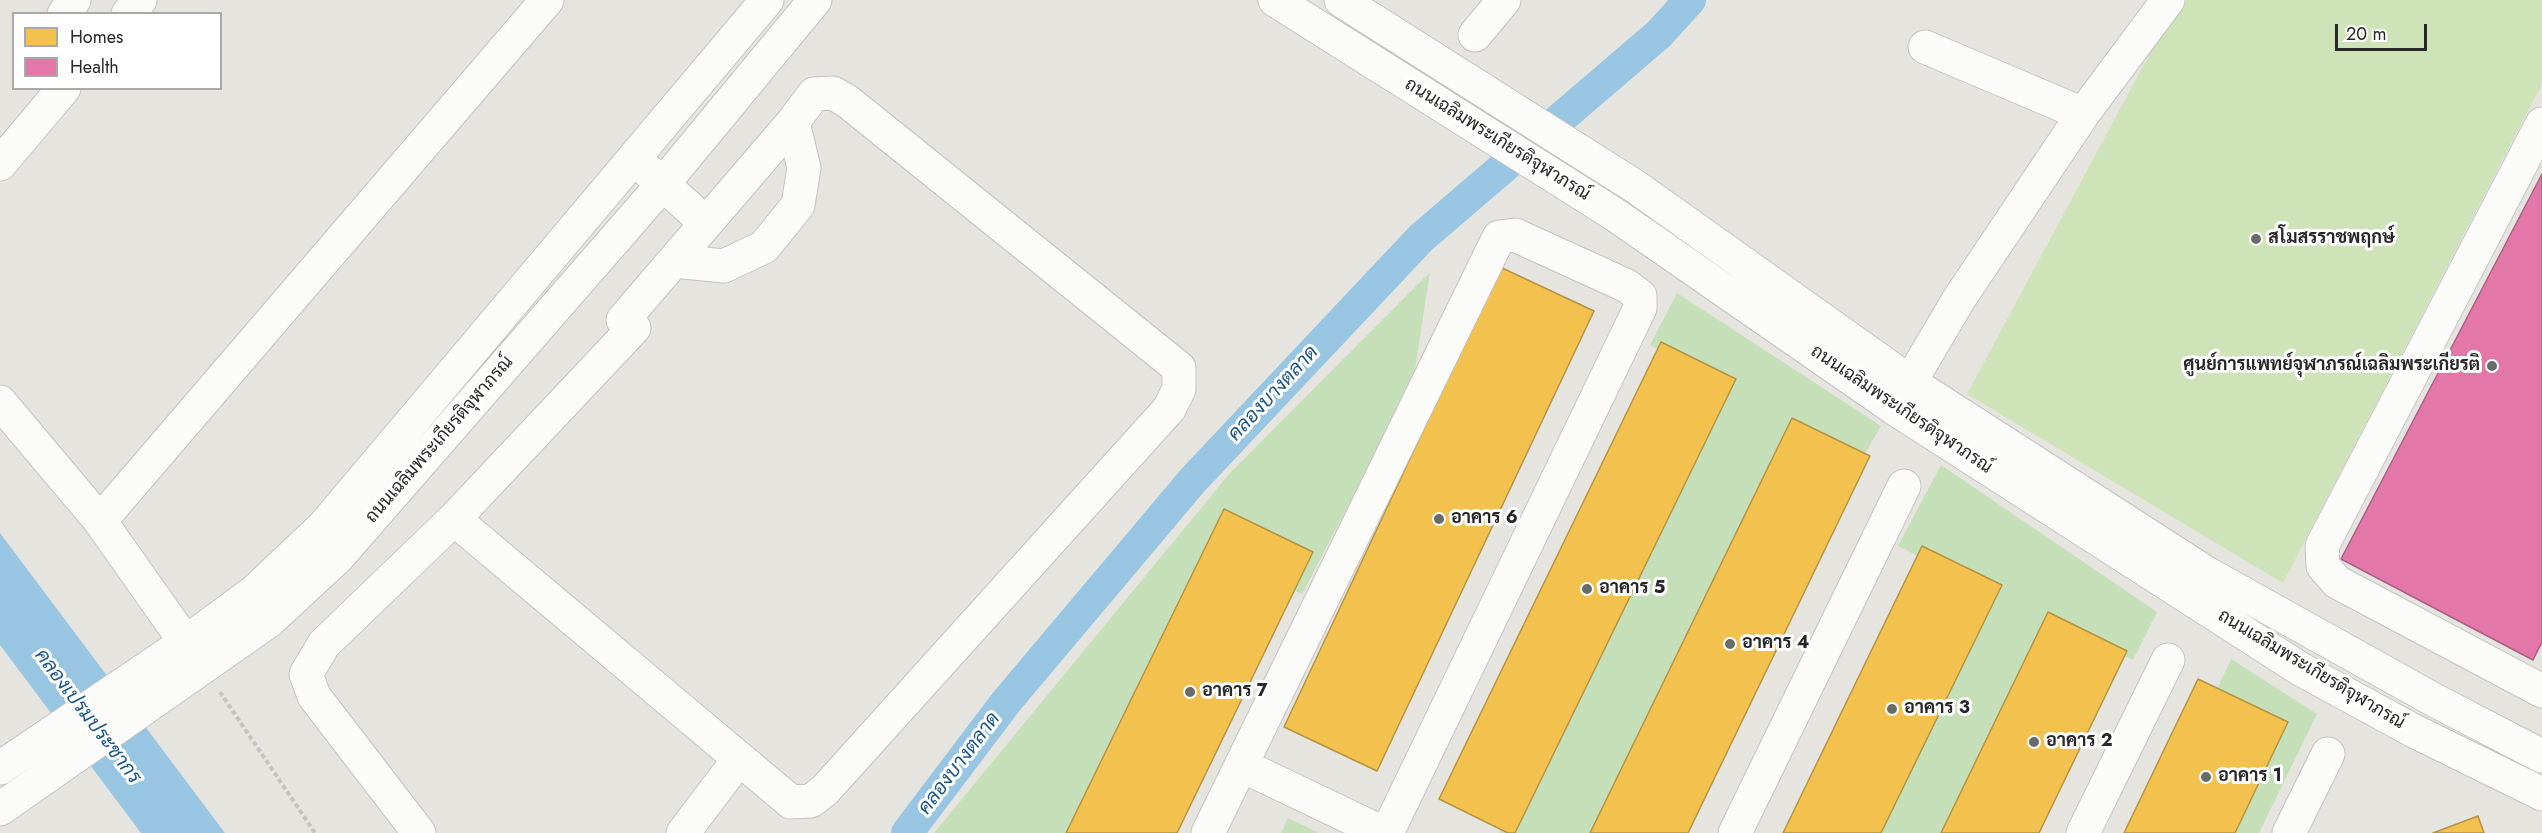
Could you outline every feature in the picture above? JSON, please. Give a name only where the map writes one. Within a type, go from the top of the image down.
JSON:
[{"type":"street","points":[[130,12],[140,0]]},
{"type":"street","points":[[100,521],[547,0]]},
{"type":"street","name":"ถนนเฉลิมพระเกียรติจุฬาภรณ์","points":[[0,768],[254,592],[324,526],[635,160],[767,0]]},
{"type":"street","name":"ถนนเฉลิมพระเกียรติจุฬาภรณ์","points":[[9,803],[269,621],[338,557],[663,184],[815,0]]},
{"type":"street","name":"ถนนเฉลิมพระเกียรติจุฬาภรณ์","points":[[1275,0],[1902,395],[2208,574],[2436,701],[2542,756]]},
{"type":"street","name":"ถนนเฉลิมพระเกียรติจุฬาภรณ์","points":[[1341,0],[1636,188],[1902,395],[2302,670],[2414,731],[2542,794]]},
{"type":"street","points":[[1475,35],[1504,0]]},
{"type":"street","points":[[1902,395],[1959,299],[2083,114],[2168,0]]},
{"type":"street","points":[[1925,47],[2083,114]]},
{"type":"street","points":[[420,833],[314,696],[306,674],[324,644],[454,519],[634,328],[623,320],[793,122],[813,94],[833,93],[847,101],[1179,369],[1179,390],[1169,409],[825,790],[811,801],[791,802],[454,519]]},
{"type":"street","points":[[0,164],[46,97]]},
{"type":"street","points":[[674,261],[724,266],[764,247],[798,205],[804,168],[793,122]]},
{"type":"street","points":[[2540,685],[2337,582],[2323,566],[2322,546],[2542,124]]},
{"type":"street","points":[[635,160],[706,223]]},
{"type":"street","points":[[1208,833],[1241,765],[1499,237],[1515,235],[1627,286],[1640,296],[1640,308],[1385,833],[1241,765]]},
{"type":"street","points":[[0,402],[100,521],[173,650],[191,677]]},
{"type":"street","points":[[1735,833],[1904,486]]},
{"type":"street","points":[[2083,833],[2168,660]]},
{"type":"street","points":[[2289,833],[2328,754]]},
{"type":"street","points":[[682,833],[740,759]]},
{"type":"path","points":[[191,677],[315,833]]},
{"type":"green space","name":"สโมสรราชพฤกษ์","points":[[2187,0],[2542,0],[2542,84],[2283,583],[1967,394],[2156,42]]},
{"type":"green space","points":[[1430,272],[1413,382],[1302,594],[1216,555],[1078,833],[934,833],[1229,474]]},
{"type":"green space","points":[[1677,293],[1881,426],[1860,462],[1606,833],[1499,833],[1709,375],[1650,345]]},
{"type":"green space","points":[[1941,465],[2157,612],[2133,660],[2055,622],[1955,833],[1866,833],[1982,588],[1898,546]]},
{"type":"green space","name":"อาคาร 1","points":[[2231,659],[2317,714],[2259,833],[2150,833]]},
{"type":"green space","points":[[1288,818],[1319,833],[1281,833]]},
{"type":"water","name":"คลองเปรมประชากร","points":[[0,533],[225,833],[141,833],[0,645]]},
{"type":"building: Homes","name":"อาคาร 6","points":[[1500,267],[1594,311],[1377,771],[1284,727]]},
{"type":"building: Homes","name":"อาคาร 5","points":[[1661,342],[1736,379],[1515,833],[1508,833],[1439,799]]},
{"type":"building: Homes","name":"อาคาร 4","points":[[1792,418],[1870,456],[1688,833],[1590,833]]},
{"type":"building: Homes","name":"อาคาร 7","points":[[1224,509],[1313,552],[1177,833],[1066,833]]},
{"type":"building: Homes","name":"อาคาร 3","points":[[1922,546],[2002,585],[1881,833],[1783,833]]},
{"type":"building: Homes","name":"อาคาร 2","points":[[2048,612],[2127,651],[2039,833],[1941,833]]},
{"type":"building: Homes","name":"อาคาร 1","points":[[2198,679],[2288,722],[2235,833],[2124,833]]},
{"type":"building: Homes","points":[[2478,816],[2484,833],[2433,833]]},
{"type":"building: Health","name":"ศูนย์การแพทย์จุฬาภรณ์เฉลิมพระเกียรติ","points":[[2542,174],[2542,642],[2533,660],[2341,559]]},
{"type":"waterway","name":"คลองบางตลาด","points":[[907,833],[1006,702],[1193,480],[1421,238],[1659,34],[1690,0]]},
{"type":"place","name":"สโมสรราชพฤกษ์","points":[[2256,239]]},
{"type":"place","name":"ศูนย์การแพทย์จุฬาภรณ์เฉลิมพระเกียรติ","points":[[2492,366]]},
{"type":"place","name":"อาคาร 6","points":[[1439,519]]},
{"type":"place","name":"อาคาร 5","points":[[1587,589]]},
{"type":"place","name":"อาคาร 4","points":[[1730,644]]},
{"type":"place","name":"อาคาร 7","points":[[1190,692]]},
{"type":"place","name":"อาคาร 3","points":[[1892,709]]},
{"type":"place","name":"อาคาร 2","points":[[2034,742]]},
{"type":"place","name":"อาคาร 1","points":[[2206,777]]}]
